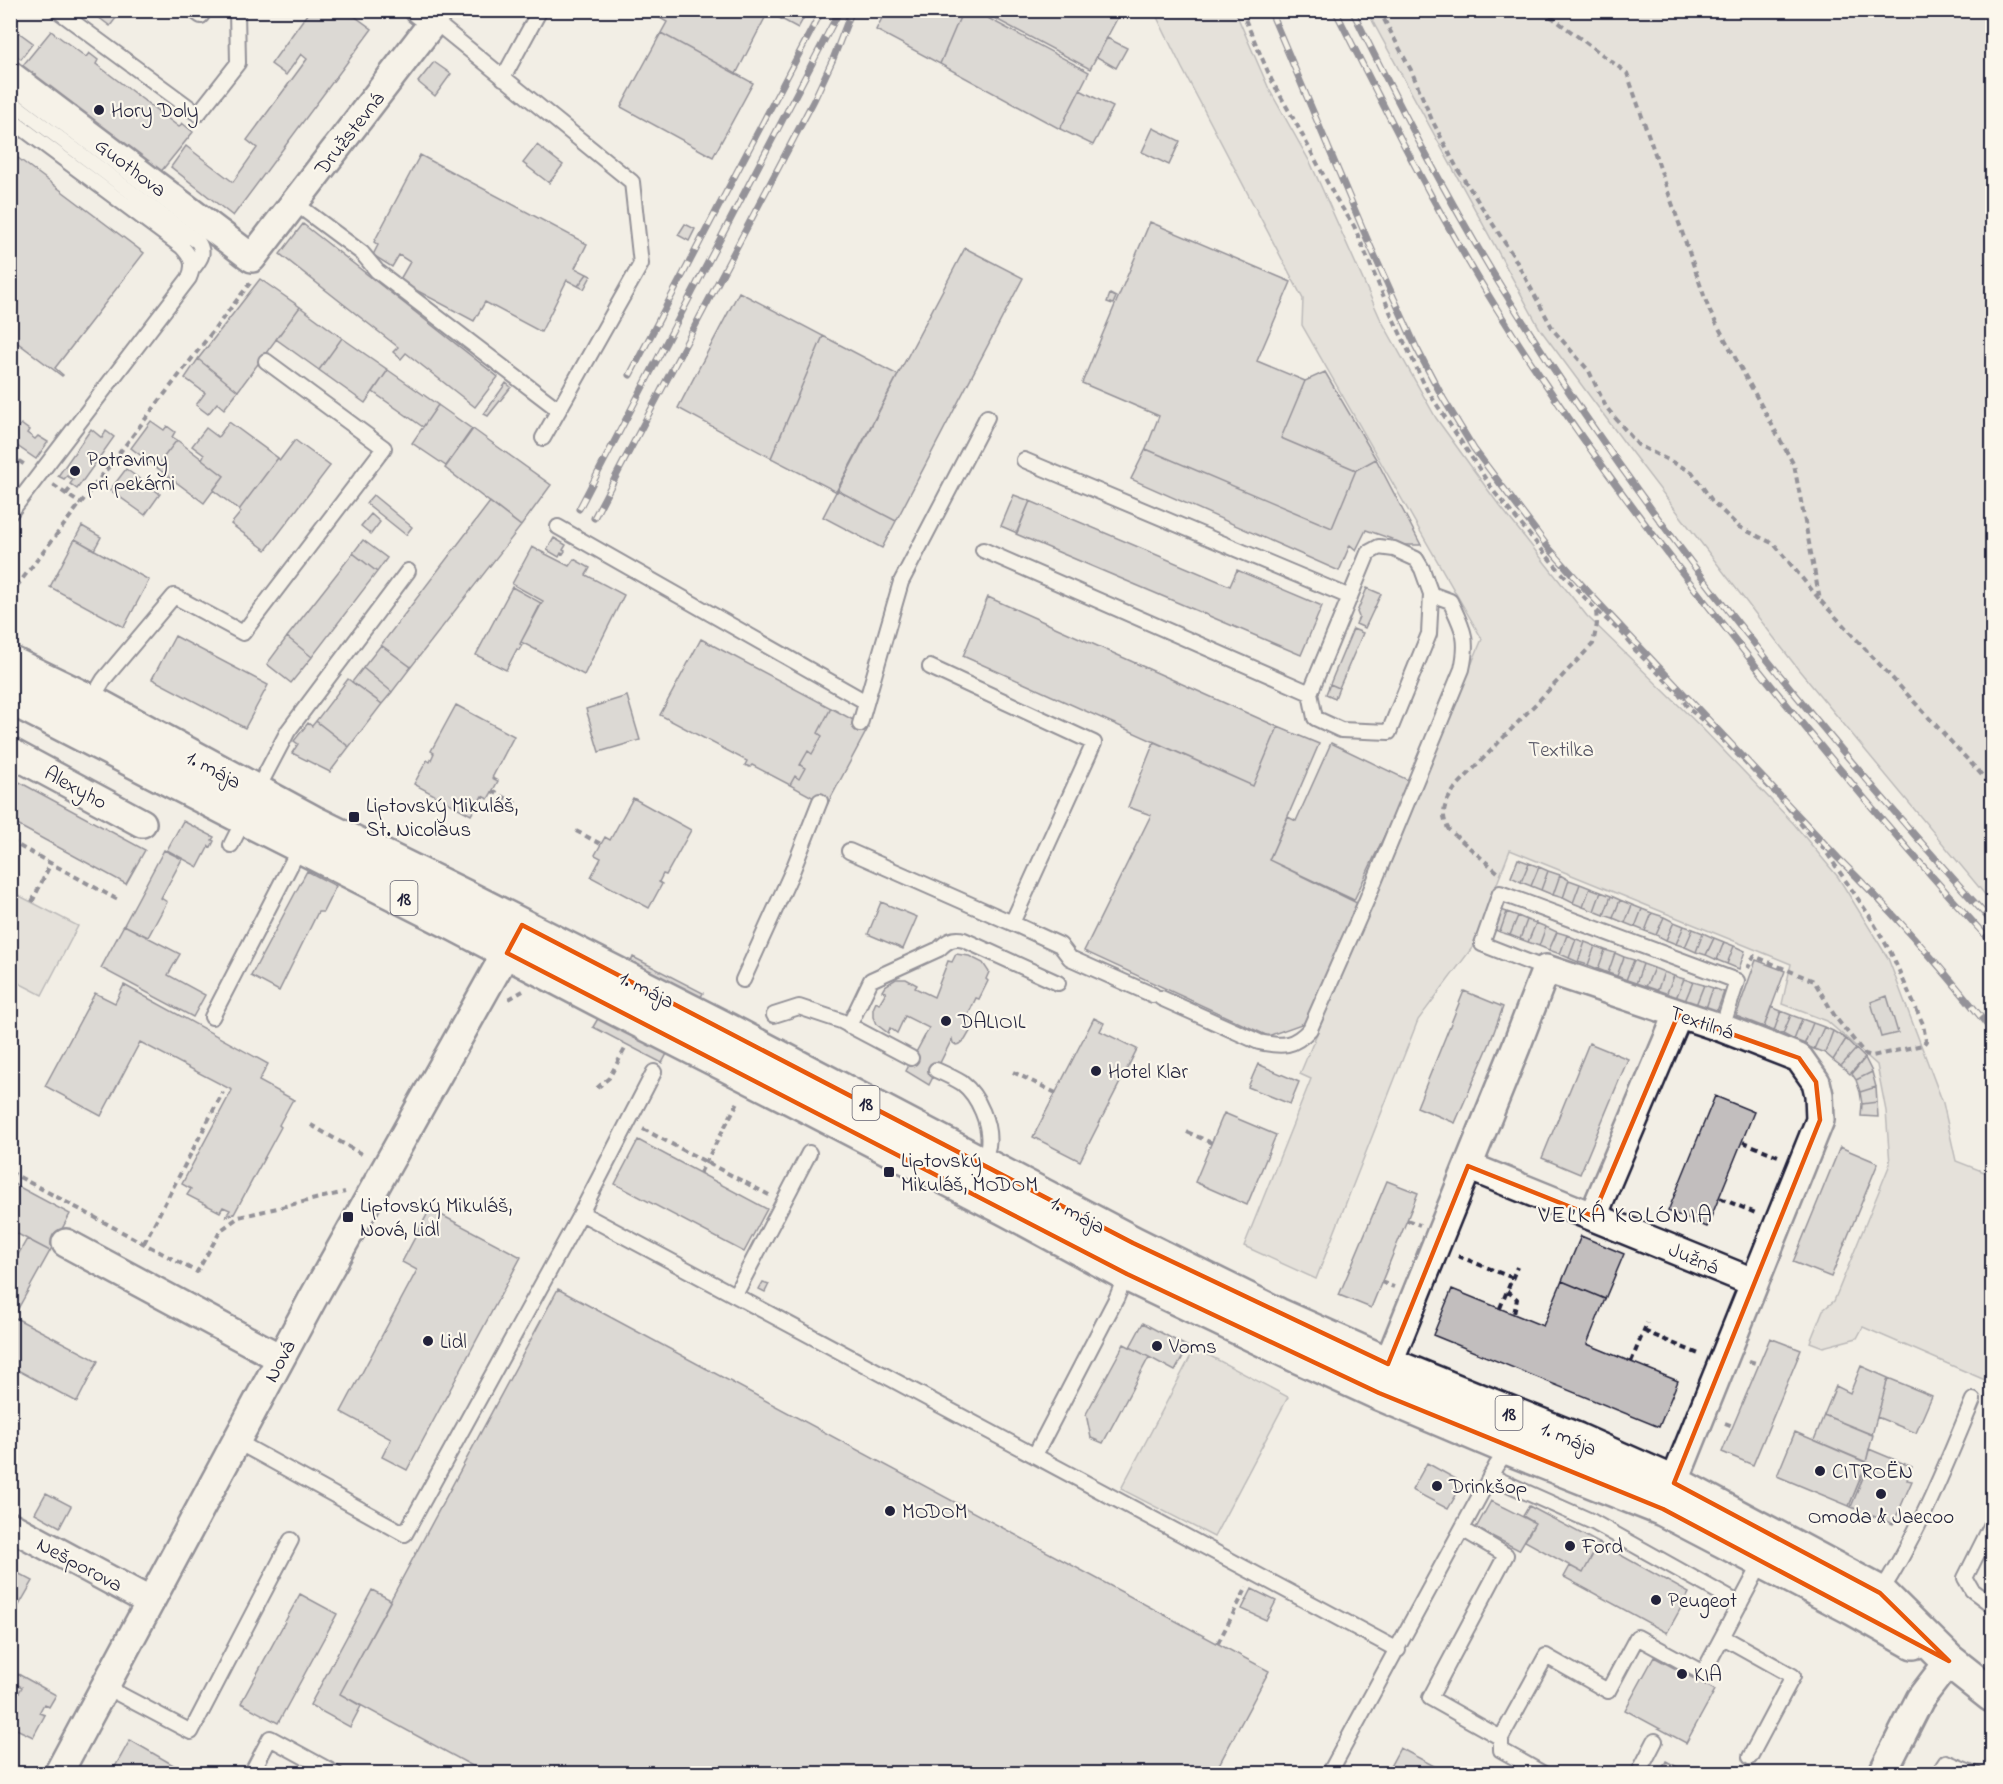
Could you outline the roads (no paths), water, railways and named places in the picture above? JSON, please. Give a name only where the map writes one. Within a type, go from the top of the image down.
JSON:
[{"type":"main road","name":"1. mája","points":[[10,663],[83,716],[244,818],[306,834],[451,922],[514,939],[804,1104],[977,1168],[1007,1209],[1278,1315],[1388,1364],[1577,1440],[1669,1496],[1763,1560],[1949,1661]]},
{"type":"main road","name":"1. mája","points":[[10,696],[83,716]]},
{"type":"main road","name":"1. mája","points":[[1130,1259],[1296,1355],[1509,1448],[1669,1496],[1880,1593],[1949,1661],[1992,1695]]},
{"type":"street","name":"Družstevná","points":[[252,270],[295,203],[426,16]]},
{"type":"street","name":"Guothova","points":[[10,75],[252,270]]},
{"type":"street","name":"Alexyho","points":[[10,752],[142,823]]},
{"type":"street","name":"Nová","points":[[58,1773],[280,1358],[514,939]]},
{"type":"street","name":"Textilná","points":[[1546,969],[1722,1029],[1799,1058],[1816,1082],[1820,1120],[1753,1282],[1669,1496]]},
{"type":"street","points":[[1388,1364],[1546,969]]},
{"type":"street","points":[[1593,1216],[1678,1015]]},
{"type":"street","name":"Južná","points":[[1468,1166],[1753,1282]]},
{"type":"street","points":[[66,1243],[280,1358]]},
{"type":"street","name":"Nešporova","points":[[10,1526],[149,1601]]},
{"type":"street","points":[[1882,1773],[1920,1699],[1949,1661]]},
{"type":"lane","points":[[57,10],[198,114],[238,63],[237,10]]},
{"type":"lane","points":[[193,10],[201,16],[205,10]]},
{"type":"lane","points":[[503,78],[540,10]]},
{"type":"lane","points":[[426,16],[632,182],[641,264],[543,438]]},
{"type":"lane","points":[[10,101],[198,242],[203,250],[189,278],[10,513]]},
{"type":"lane","points":[[10,119],[182,247],[191,257],[194,267]]},
{"type":"lane","points":[[295,203],[362,253],[377,271],[559,410]]},
{"type":"lane","points":[[83,716],[104,679],[174,596],[243,633],[384,448],[266,361]]},
{"type":"lane","points":[[860,724],[902,582],[987,417]]},
{"type":"lane","points":[[1024,460],[1350,597]]},
{"type":"lane","points":[[558,527],[866,702]]},
{"type":"lane","points":[[1379,547],[1394,549],[1416,559],[1431,594],[1429,634],[1389,732],[1341,730],[1315,718],[1310,693],[1368,553],[1379,547]]},
{"type":"lane","points":[[982,550],[1310,693]]},
{"type":"lane","points":[[244,818],[288,731],[408,571]]},
{"type":"lane","points":[[849,852],[1060,945],[1070,958],[1259,1042],[1275,1046],[1289,1044],[1302,1038],[1311,1029],[1461,669],[1466,649],[1462,627],[1450,601],[1431,594]]},
{"type":"lane","points":[[930,667],[1094,743],[1012,923]]},
{"type":"lane","points":[[743,980],[792,872],[820,801]]},
{"type":"lane","points":[[212,1017],[306,834]]},
{"type":"lane","points":[[1546,969],[1482,944],[1500,893],[1737,981],[1722,1029]]},
{"type":"lane","points":[[849,1026],[871,980],[939,949],[947,941],[955,938],[1058,982]]},
{"type":"lane","points":[[774,1015],[799,1007],[841,1021],[912,1058]]},
{"type":"lane","points":[[936,1070],[963,1084],[976,1101],[984,1117],[977,1168]]},
{"type":"lane","points":[[236,1441],[405,1534],[654,1072]]},
{"type":"lane","points":[[735,1295],[809,1153]]},
{"type":"lane","points":[[580,1213],[1398,1650]]},
{"type":"lane","points":[[1035,1455],[1117,1297],[1130,1259]]},
{"type":"lane","points":[[1851,1607],[1880,1593],[1889,1578],[1935,1490],[1973,1400]]},
{"type":"lane","name":"1. mája","points":[[1329,1773],[1491,1476],[1509,1448]]},
{"type":"lane","points":[[1491,1476],[1593,1522],[1740,1604]]},
{"type":"lane","points":[[1992,1524],[1965,1578],[1972,1590],[1992,1605]]},
{"type":"lane","points":[[1462,1529],[1506,1554],[1430,1698],[1501,1738]]},
{"type":"lane","points":[[104,1686],[191,1732],[291,1540]]},
{"type":"lane","points":[[1544,1773],[1501,1750],[1501,1738],[1546,1656],[1608,1691],[1637,1637],[1703,1673],[1763,1560]]},
{"type":"lane","points":[[1723,1637],[1793,1676],[1750,1757]]},
{"type":"lane","points":[[251,1773],[270,1738],[336,1773]]},
{"type":"lane","points":[[1638,1773],[1655,1742]]},
{"type":"lane","points":[[1938,1773],[1946,1762],[1975,1773]]},
{"type":"railway","points":[[630,375],[822,10]]},
{"type":"railway","points":[[579,509],[840,10]]},
{"type":"railway","points":[[594,518],[814,100],[852,10]]},
{"type":"railway","points":[[1270,10],[1368,241],[1416,347],[1474,449],[1548,547],[1899,921],[1992,1031]]},
{"type":"railway","points":[[1335,10],[1454,236],[1497,309],[1579,433],[1667,553],[1792,711],[1890,829],[1992,943]]},
{"type":"railway","points":[[1352,10],[1428,158],[1489,266],[1563,384],[1619,465],[1677,544],[1799,699],[1992,922]]},
{"type":"place","name":"Hory Doly","points":[[99,110]]},
{"type":"place","name":"Potraviny pri pekárni","points":[[75,471]]},
{"type":"place","name":"Liptovský Mikuláš, St. Nicolaus","points":[[354,817]]},
{"type":"place","name":"DALIOIL","points":[[946,1021]]},
{"type":"place","name":"Hotel Klar","points":[[1096,1071]]},
{"type":"place","name":"Liptovský Mikuláš, MODOM","points":[[889,1172]]},
{"type":"place","name":"Liptovský Mikuláš, Nová, Lidl","points":[[348,1217]]},
{"type":"place","name":"Lidl","points":[[428,1341]]},
{"type":"place","name":"Voms","points":[[1157,1346]]},
{"type":"place","name":"CITROËN","points":[[1820,1471]]},
{"type":"place","name":"Drinkšop","points":[[1437,1486]]},
{"type":"place","name":"Omoda & Jaecoo","points":[[1881,1494]]},
{"type":"place","name":"MODOM","points":[[890,1511]]},
{"type":"place","name":"Ford","points":[[1570,1546]]},
{"type":"place","name":"Peugeot","points":[[1656,1600]]},
{"type":"place","name":"KIA","points":[[1682,1674]]},
{"type":"district","name":"VEĽKÁ KOLÓNIA","points":[[1626,1214]]},
{"type":"park label","name":"Textilka","points":[[1561,749]]}]
